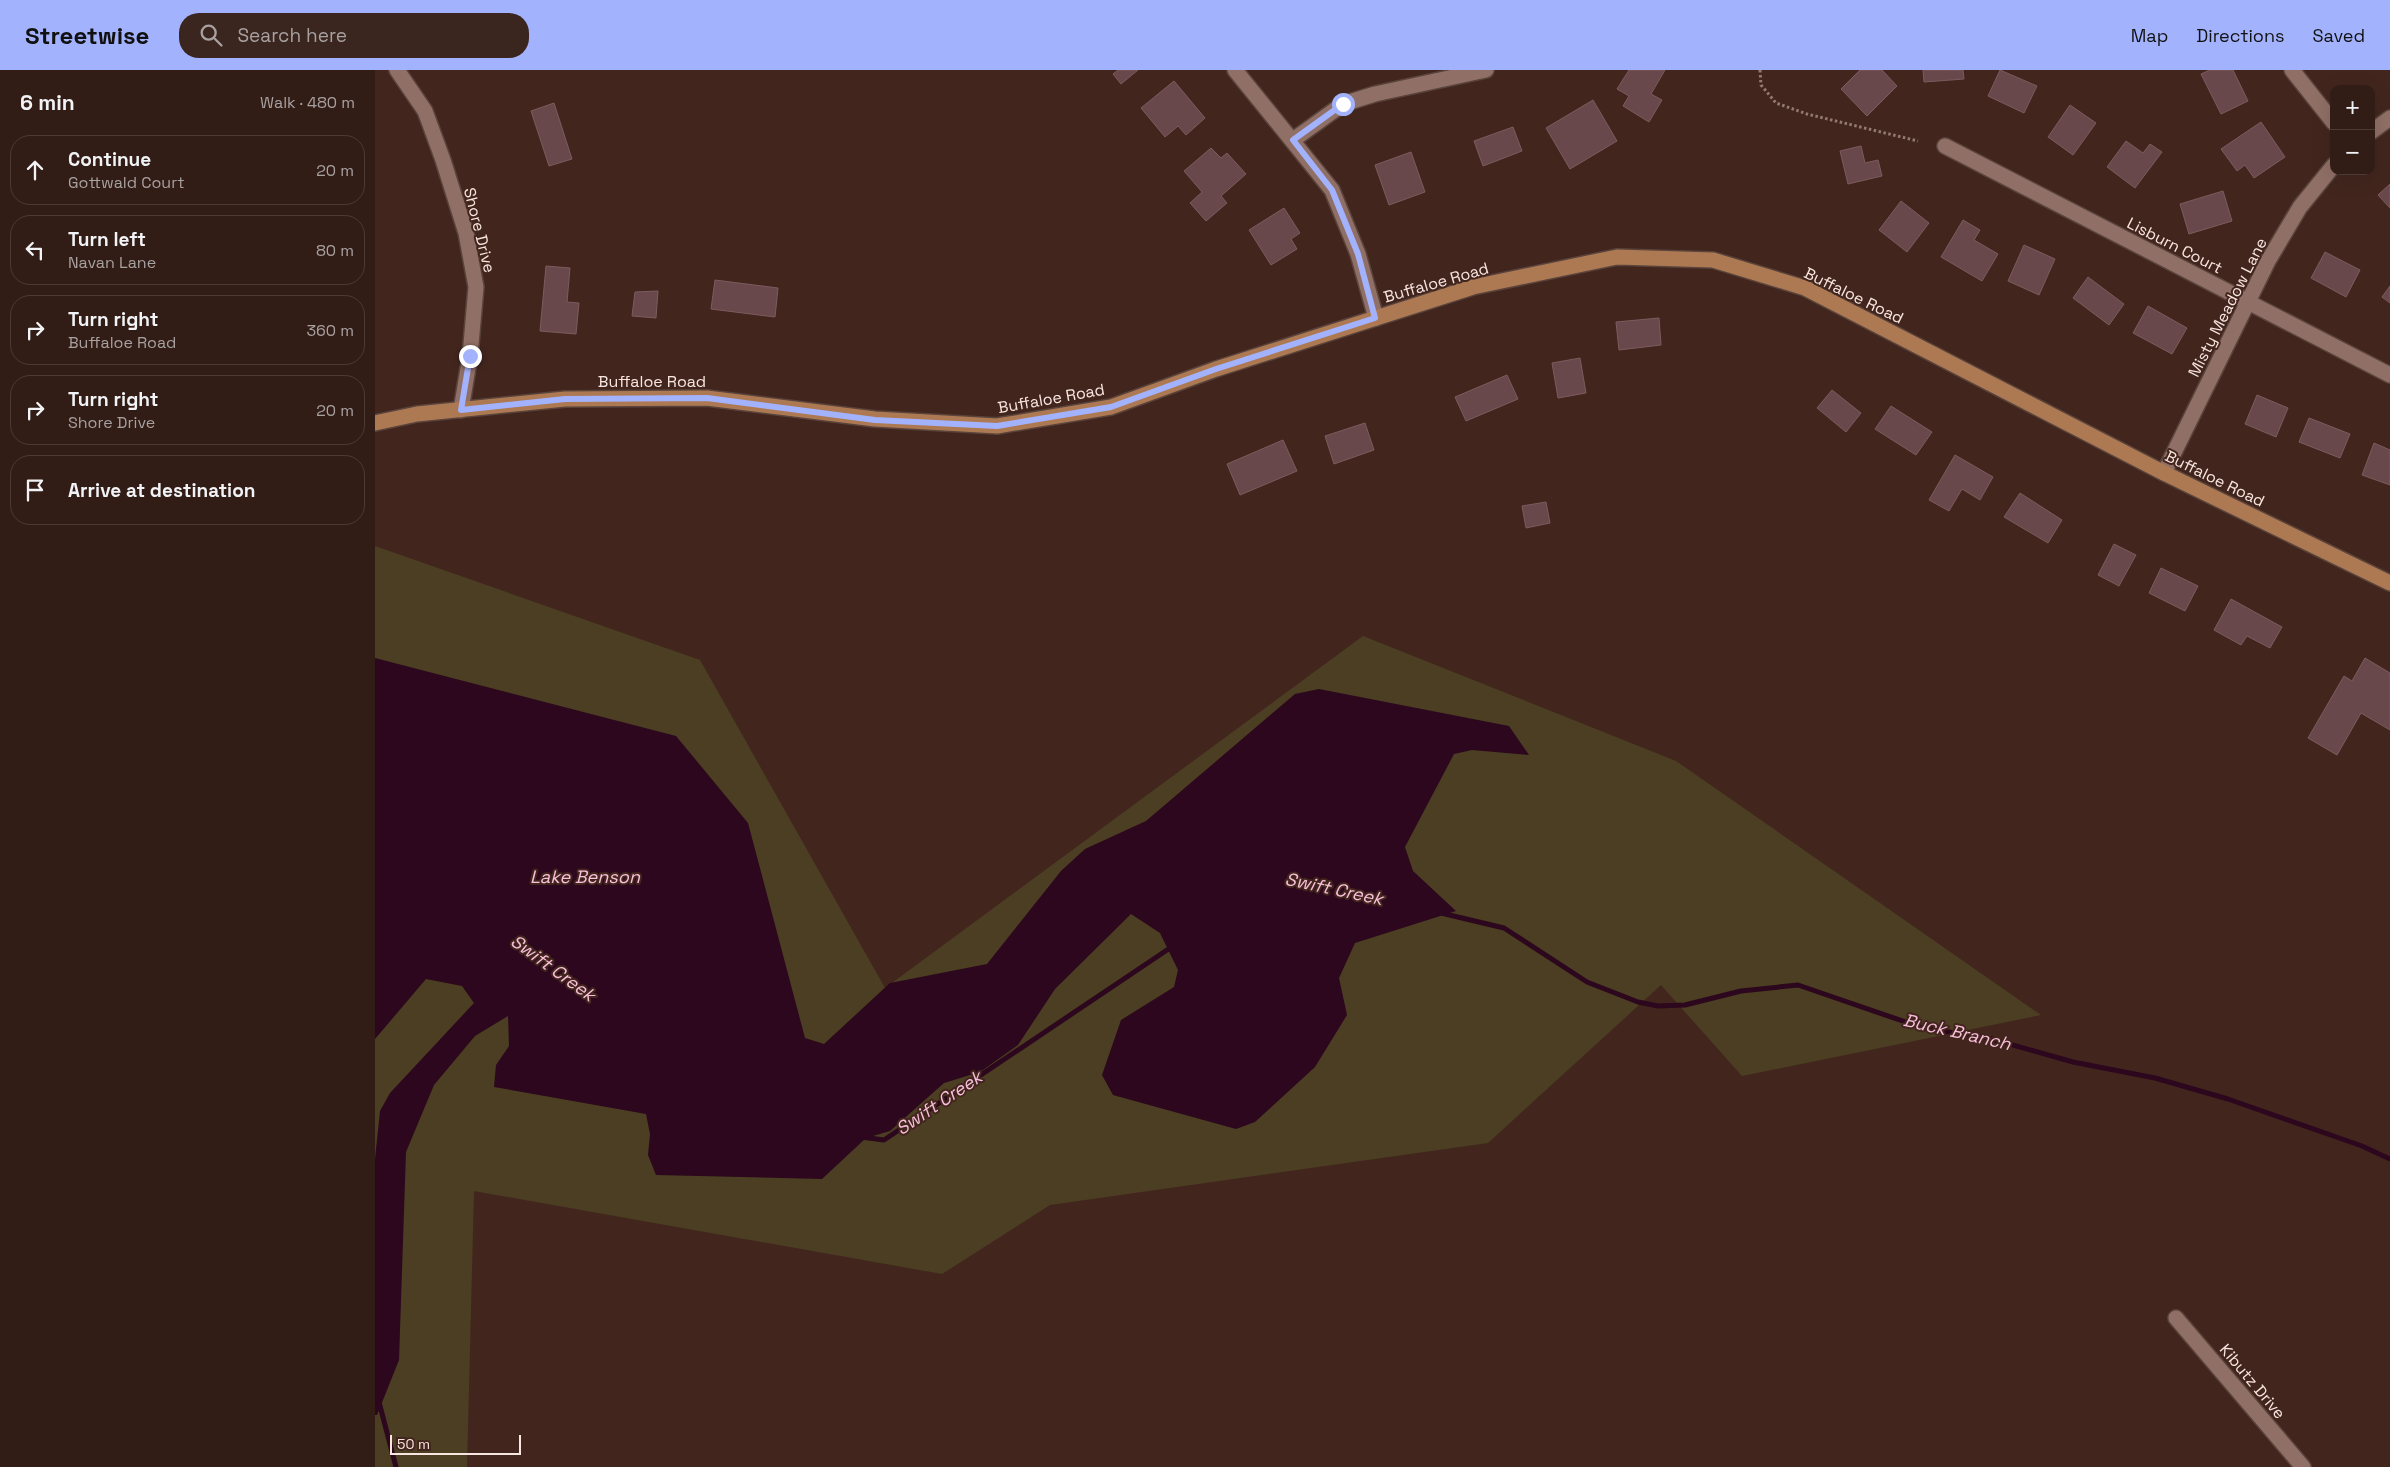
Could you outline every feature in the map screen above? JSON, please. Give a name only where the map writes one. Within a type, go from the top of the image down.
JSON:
[{"type":"street","name":"Shore Drive","points":[[397,70],[425,111],[466,233],[476,287],[470,356],[461,410]]},
{"type":"street","points":[[1235,70],[1332,190],[1358,254],[1375,318]]},
{"type":"street","points":[[1293,140],[1343,104],[1375,94],[1486,70]]},
{"type":"street","points":[[2292,70],[2314,101],[2330,119]]},
{"type":"street","points":[[2374,130],[2390,118]]},
{"type":"street","name":"Lisburn Court","points":[[1945,146],[2390,376]]},
{"type":"street","name":"Misty Meadow Lane","points":[[2164,473],[2268,262],[2300,207],[2330,171]]},
{"type":"street","name":"Buffaloe Road","points":[[375,423],[417,414],[565,399],[707,398],[875,420],[997,426],[1111,407],[1216,369],[1473,287],[1617,257],[1713,260],[1805,288],[2164,473],[2390,583]]},
{"type":"street","name":"Kibutz Drive","points":[[2177,1318],[2303,1467]]},
{"type":"path","points":[[1760,70],[1761,84],[1776,103],[1807,114],[1918,141]]},
{"type":"shaded area","points":[[375,546],[700,660],[885,988],[1363,636],[1676,761],[2041,1015],[1742,1076],[1661,985],[1488,1143],[1050,1205],[942,1274],[474,1191],[467,1467],[375,1467]]},
{"type":"water","name":"Lake Benson","points":[[375,658],[676,736],[748,823],[805,1038],[824,1044],[890,983],[987,964],[1061,871],[1085,849],[1146,821],[1295,694],[1319,689],[1509,726],[1529,755],[1472,750],[1454,754],[1405,847],[1413,871],[1456,911],[1355,943],[1339,978],[1347,1015],[1315,1067],[1255,1122],[1236,1129],[1113,1095],[1102,1075],[1121,1020],[1174,987],[1178,970],[1160,933],[1131,914],[1055,989],[1018,1045],[980,1072],[944,1083],[890,1131],[866,1138],[822,1179],[656,1175],[648,1155],[650,1134],[646,1114],[494,1087],[496,1065],[509,1046],[508,1016],[475,1036],[434,1085],[406,1152],[399,1360],[377,1415],[375,1415],[375,1159],[380,1111],[390,1093],[474,1003],[462,986],[426,979],[375,1039]]},
{"type":"building","points":[[1118,70],[1138,70],[1121,84],[1113,74]]},
{"type":"building","points":[[1629,70],[1665,70],[1651,94],[1662,100],[1649,122],[1623,106],[1629,96],[1617,89]]},
{"type":"building","points":[[1860,70],[1882,70],[1897,86],[1867,116],[1841,89]]},
{"type":"building","points":[[1923,70],[1963,70],[1964,79],[1924,82]]},
{"type":"building","points":[[2000,70],[2037,86],[2024,113],[1988,96]]},
{"type":"building","points":[[2210,70],[2233,70],[2248,101],[2221,114],[2201,74]]},
{"type":"building","points":[[1174,81],[1205,118],[1186,135],[1178,126],[1165,137],[1141,108]]},
{"type":"building","points":[[1593,100],[1617,141],[1570,169],[1546,128]]},
{"type":"building","points":[[554,103],[572,159],[549,166],[531,111]]},
{"type":"building","points":[[2070,105],[2096,123],[2073,155],[2048,137]]},
{"type":"building","points":[[2261,122],[2285,157],[2254,178],[2245,165],[2237,171],[2221,149]]},
{"type":"building","points":[[1513,127],[1522,151],[1483,166],[1474,141]]},
{"type":"building","points":[[2126,141],[2143,153],[2150,144],[2162,152],[2135,188],[2107,167]]},
{"type":"building","points":[[1861,146],[1865,163],[1878,160],[1882,176],[1848,184],[1840,151]]},
{"type":"building","points":[[1211,148],[1221,158],[1227,153],[1246,174],[1221,196],[1227,203],[1206,221],[1190,203],[1202,192],[1184,171]]},
{"type":"building","points":[[1411,152],[1425,192],[1389,205],[1375,165]]},
{"type":"building","points":[[2390,184],[2390,208],[2378,195]]},
{"type":"building","points":[[2223,191],[2232,221],[2189,234],[2180,204]]},
{"type":"building","points":[[1901,201],[1929,223],[1907,252],[1879,230]]},
{"type":"building","points":[[1284,208],[1300,233],[1291,239],[1297,249],[1271,265],[1249,230]]},
{"type":"building","points":[[1963,220],[1980,230],[1974,240],[1998,254],[1982,281],[1941,257]]},
{"type":"building","points":[[2024,245],[2055,259],[2039,295],[2008,281]]},
{"type":"building","points":[[2325,252],[2360,270],[2346,297],[2311,278]]},
{"type":"building","points":[[546,266],[570,268],[567,302],[579,303],[576,334],[540,331]]},
{"type":"building","points":[[2088,277],[2124,304],[2109,325],[2073,298]]},
{"type":"building","points":[[715,280],[778,288],[775,317],[711,309]]},
{"type":"building","points":[[2390,286],[2390,303],[2382,297]]},
{"type":"building","points":[[658,291],[656,318],[632,316],[635,292]]},
{"type":"building","points":[[2148,306],[2187,328],[2172,354],[2133,333]]},
{"type":"building","points":[[1659,318],[1661,345],[1619,350],[1616,322]]},
{"type":"building","points":[[1580,358],[1586,393],[1558,398],[1552,363]]},
{"type":"building","points":[[1507,375],[1518,399],[1466,421],[1455,397]]},
{"type":"building","points":[[1832,390],[1861,413],[1846,432],[1817,408]]},
{"type":"building","points":[[2257,395],[2288,408],[2276,437],[2245,424]]},
{"type":"building","points":[[1891,406],[1932,432],[1916,455],[1875,429]]},
{"type":"building","points":[[2309,418],[2350,434],[2340,458],[2299,442]]},
{"type":"building","points":[[1365,423],[1374,450],[1334,464],[1325,436]]},
{"type":"building","points":[[1283,440],[1297,471],[1240,495],[1227,464]]},
{"type":"building","points":[[2374,443],[2390,450],[2390,485],[2362,475]]},
{"type":"building","points":[[1955,455],[1993,477],[1980,500],[1962,489],[1949,511],[1929,500]]},
{"type":"building","points":[[2020,493],[2062,520],[2048,543],[2004,517]]},
{"type":"building","points":[[1546,502],[1550,523],[1526,528],[1522,506]]},
{"type":"building","points":[[2114,544],[2136,555],[2119,586],[2098,575]]},
{"type":"building","points":[[2161,568],[2198,586],[2185,611],[2149,593]]},
{"type":"building","points":[[2231,599],[2282,627],[2270,648],[2247,636],[2241,645],[2214,630]]},
{"type":"building","points":[[2365,658],[2390,673],[2390,730],[2361,713],[2337,755],[2308,738],[2344,676],[2352,681]]},
{"type":"waterway","name":"Buck Branch","points":[[1441,913],[1504,928],[1587,982],[1638,1002],[1658,1006],[1685,1005],[1741,991],[1798,985],[1923,1028],[1988,1038],[2073,1062],[2155,1078],[2228,1099],[2362,1146],[2390,1159]]},
{"type":"waterway","name":"Swift Creek","points":[[861,1137],[884,1140],[1173,946]]},
{"type":"waterway","name":"Swift Creek","points":[[379,1402],[396,1467]]},
{"type":"route","points":[[470,356],[461,410],[565,399],[707,398],[875,420],[997,426],[1111,407],[1216,369],[1375,318],[1358,254],[1332,190],[1293,140],[1343,104]]}]
